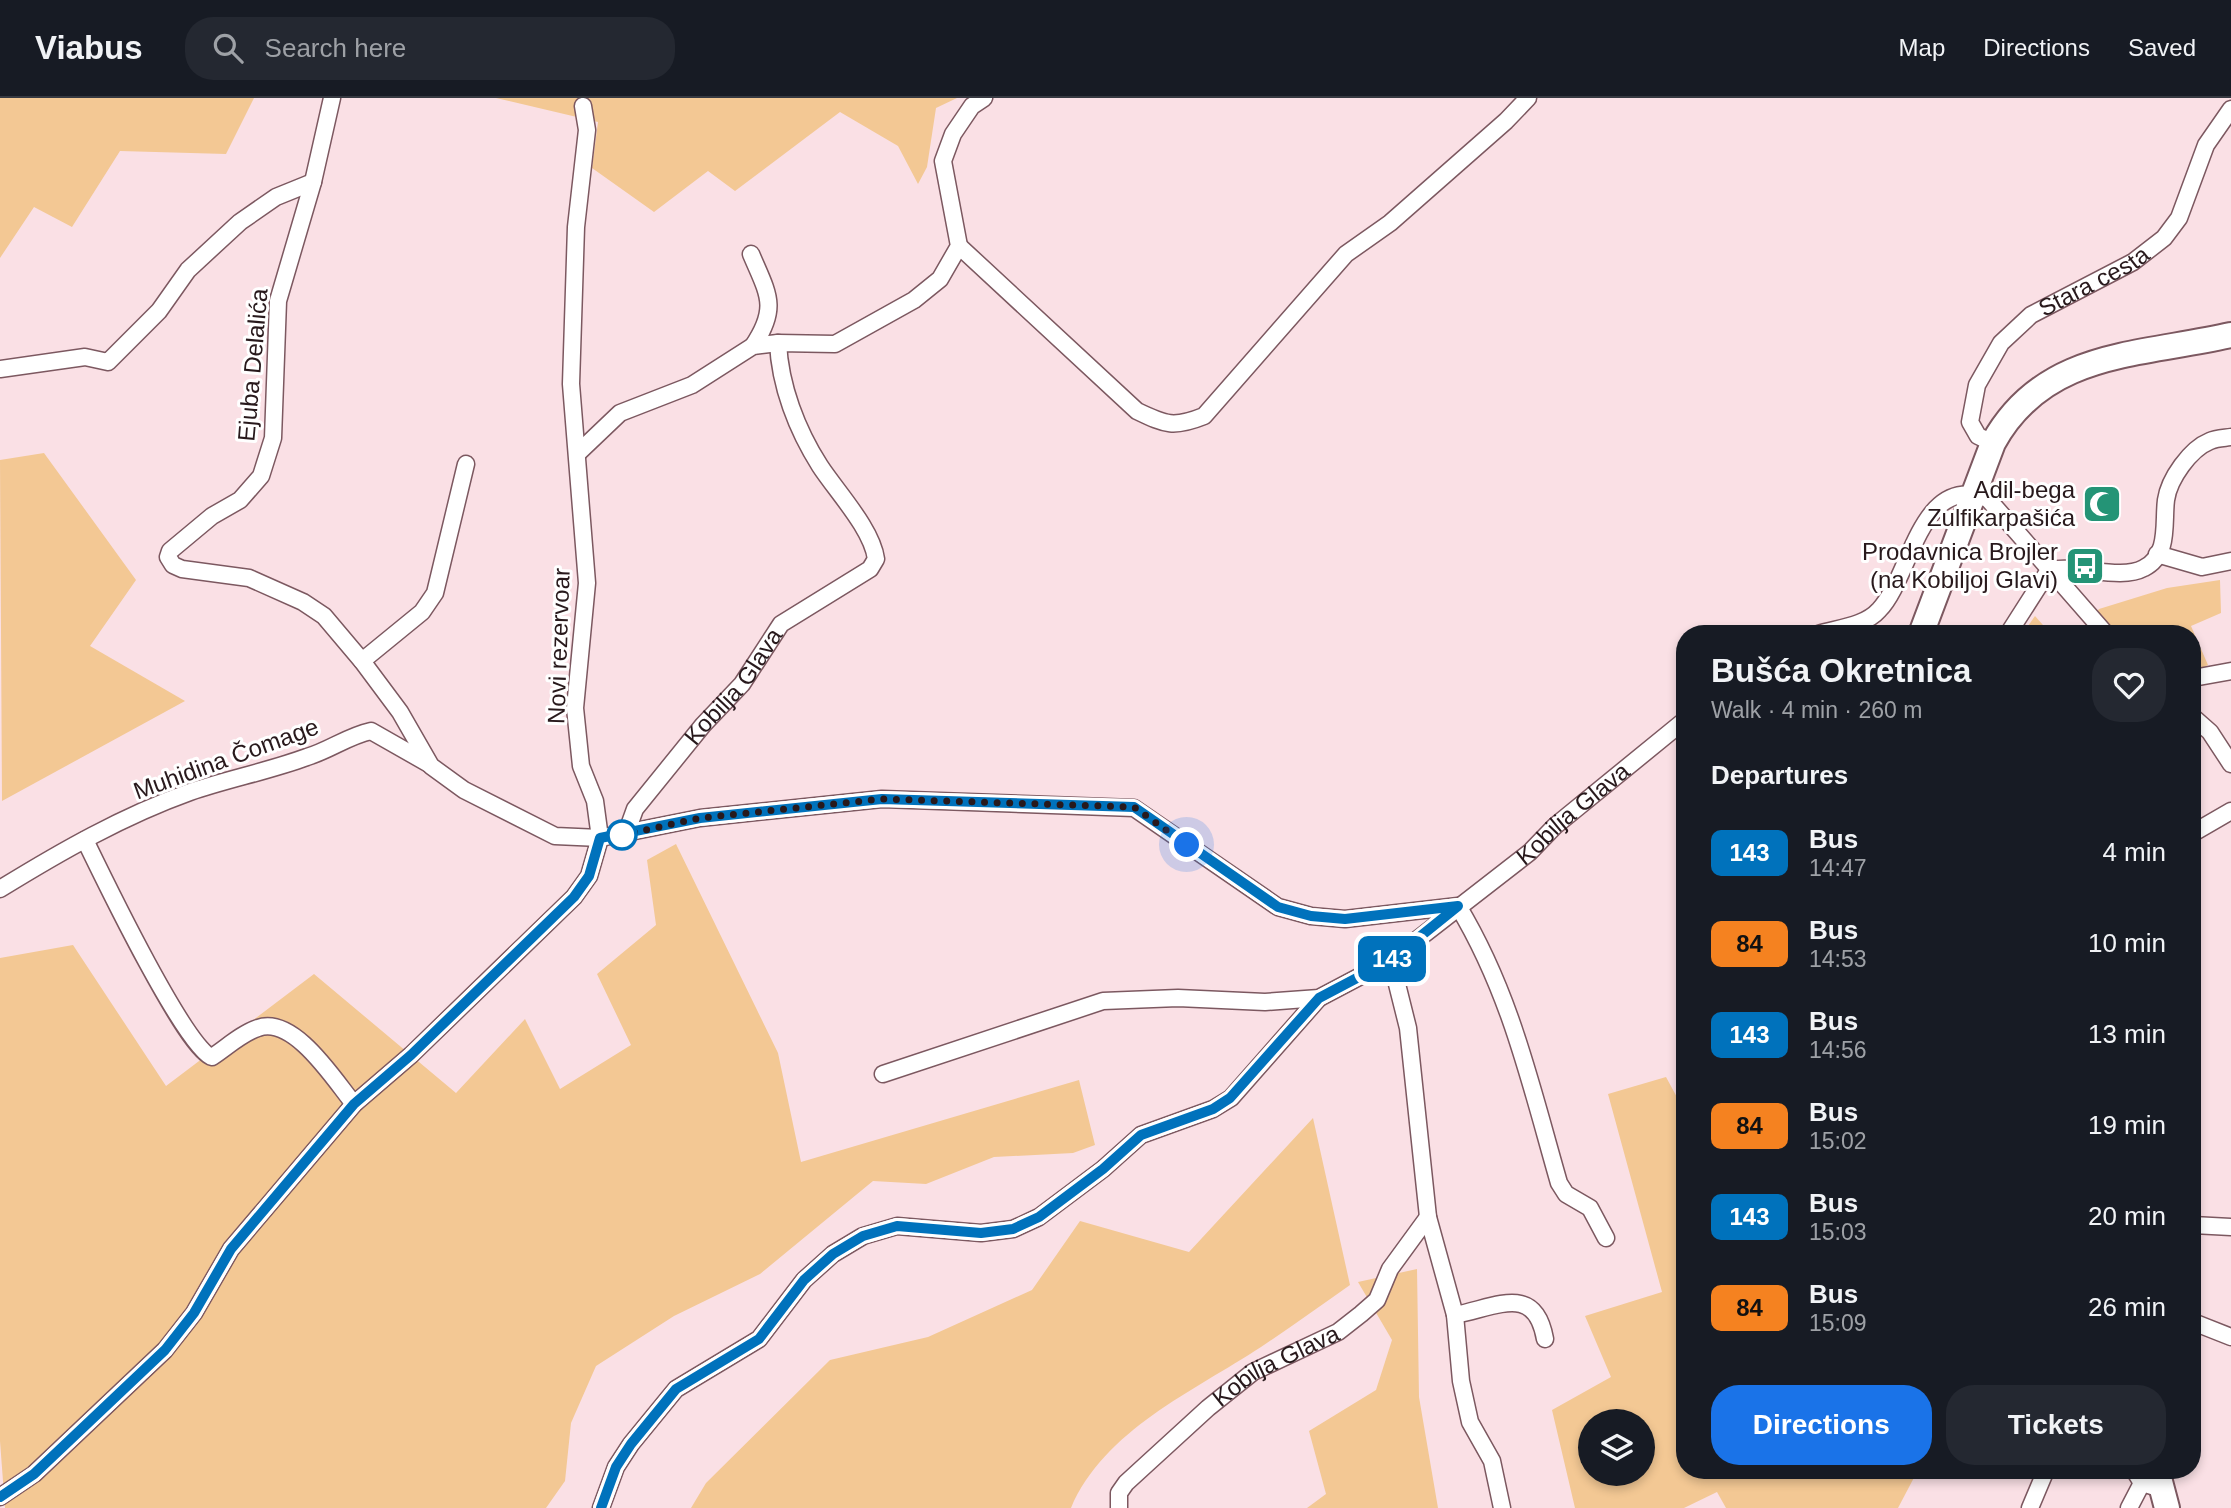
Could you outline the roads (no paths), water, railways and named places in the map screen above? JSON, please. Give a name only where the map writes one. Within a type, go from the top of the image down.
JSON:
[{"type":"main road","points":[[1924,625],[1993,443],[2007,417],[2032,393],[2059,376],[2115,355],[2182,346],[2231,335]]},
{"type":"street","name":"Ejuba Delalića","points":[[332,98],[313,182],[278,301],[273,438],[261,476],[240,499],[177,544],[168,557],[173,565],[182,569],[249,578],[303,601],[324,617],[362,661],[400,712],[431,766],[464,790],[555,836],[600,838]]},
{"type":"street","points":[[985,98],[972,107],[953,134],[943,161],[959,246],[1137,411],[1166,425],[1186,424],[1204,416],[1346,254],[1390,223],[1506,121],[1528,98]]},
{"type":"street","name":"Novi rezervoar","points":[[583,106],[587,130],[576,227],[571,384],[587,583],[575,708],[581,766],[595,801],[600,838]]},
{"type":"street","name":"Stara cesta","points":[[1993,443],[1978,436],[1970,422],[1977,385],[2001,343],[2031,315],[2133,262],[2164,238],[2179,218],[2206,145],[2231,109]]},
{"type":"street","points":[[0,369],[85,357],[108,362],[159,311],[188,270],[240,222],[276,197],[313,182]]},
{"type":"street","points":[[753,346],[778,343],[835,344],[915,300],[940,279],[959,246]]},
{"type":"street","points":[[578,453],[620,413],[691,385],[753,346],[767,325],[770,312],[769,296],[751,254]]},
{"type":"street","points":[[2182,346],[2231,322]]},
{"type":"street","name":"Kobilja Glava","points":[[626,834],[635,809],[703,724],[742,684],[781,624],[805,606],[870,569],[876,559],[864,532],[807,442],[786,394],[779,369],[778,343]]},
{"type":"street","points":[[2014,625],[2049,570],[2069,566],[2120,574],[2145,568],[2166,537],[2169,486],[2193,453],[2210,440],[2231,437]]},
{"type":"street","points":[[362,661],[422,612],[435,593],[466,464]]},
{"type":"street","points":[[1851,625],[1865,621],[1880,609],[1919,534],[1935,511],[1950,496],[1973,493],[1988,499],[2098,625]]},
{"type":"street","points":[[2157,554],[2202,567],[2231,561]]},
{"type":"street","points":[[2201,677],[2231,671]]},
{"type":"street","points":[[2201,724],[2210,732],[2231,764]]},
{"type":"street","name":"Kobilja Glava","points":[[601,1508],[616,1467],[631,1444],[676,1389],[759,1339],[804,1280],[833,1254],[863,1236],[897,1226],[981,1233],[1013,1229],[1039,1217],[1103,1169],[1141,1135],[1213,1109],[1230,1098],[1319,998],[1391,960],[1530,852],[1555,826],[1676,727]]},
{"type":"street","name":"Muhidina Čomage","points":[[0,889],[85,840],[189,793],[310,757],[363,732],[371,731],[385,736],[431,766]]},
{"type":"street","points":[[0,1497],[34,1474],[165,1350],[194,1313],[231,1249],[354,1104],[411,1055],[574,897],[589,876],[600,838],[700,818],[882,799],[1134,807],[1278,907],[1311,916],[1345,919],[1458,906],[1479,940],[1504,994],[1559,1183],[1566,1194],[1590,1208],[1606,1238]]},
{"type":"street","points":[[2201,828],[2231,811]]},
{"type":"street","points":[[85,840],[157,979],[200,1052],[212,1057],[258,1027],[278,1027],[296,1037],[312,1052],[354,1104]]},
{"type":"street","points":[[1391,960],[1408,1028],[1427,1217],[1455,1315],[1466,1405],[1474,1432],[1492,1461],[1502,1508]]},
{"type":"street","name":"Kobilja Glava","points":[[883,1074],[1103,1002],[1178,998],[1265,1002],[1319,998]]},
{"type":"street","name":"Kobilja Glava","points":[[1119,1508],[1119,1493],[1126,1483],[1208,1408],[1253,1372],[1338,1332],[1377,1300],[1390,1269],[1427,1217]]},
{"type":"street","points":[[2201,1225],[2231,1227]]},
{"type":"street","points":[[1455,1315],[1521,1302],[1532,1306],[1542,1321],[1545,1339]]},
{"type":"street","points":[[2201,1325],[2231,1337]]},
{"type":"street","points":[[2029,1508],[2042,1479]]},
{"type":"street","points":[[2129,1508],[2153,1484]]},
{"type":"place","name":"Adil-bega Zulfikarpašića","points":[[2102,504]]},
{"type":"place","name":"Prodavnica Brojler (na Kobiljoj Glavi)","points":[[2085,566]]}]
